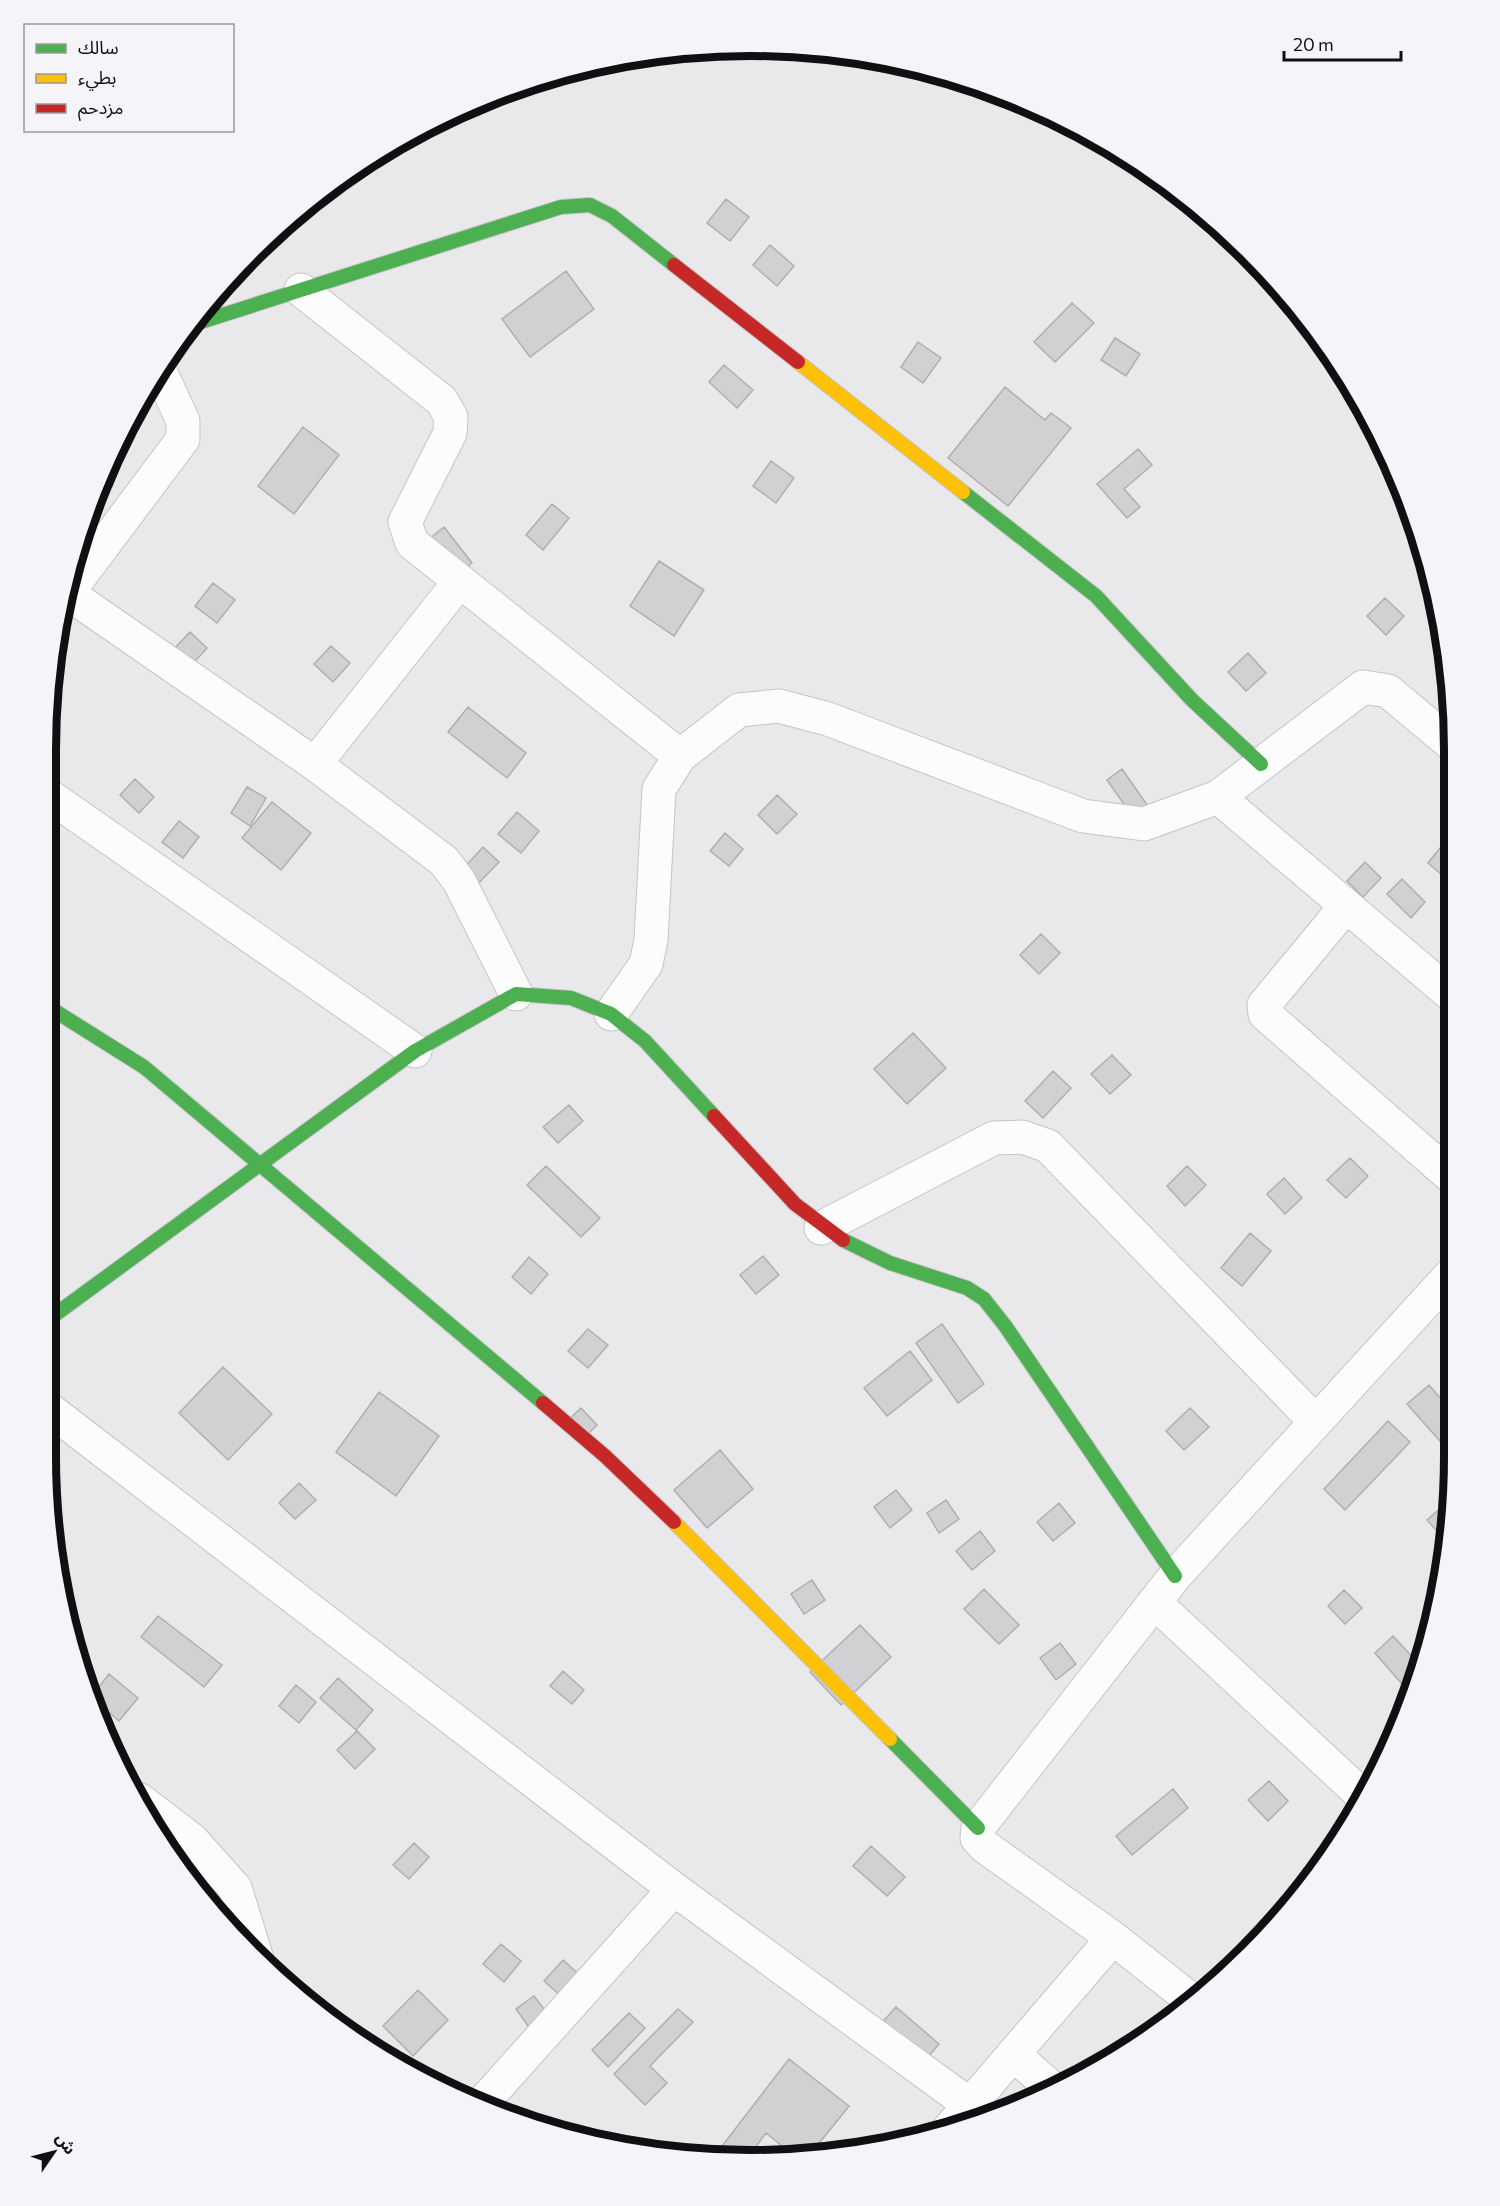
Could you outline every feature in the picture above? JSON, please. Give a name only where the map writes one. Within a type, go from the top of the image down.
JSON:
[{"type":"street","points":[[204,321],[561,207],[590,205],[612,216],[1096,596],[1192,700],[1261,764]]},
{"type":"street","points":[[301,290],[442,401],[451,417],[450,433],[405,522],[412,543],[680,756]]},
{"type":"street","points":[[77,581],[183,439],[183,421],[164,379]]},
{"type":"street","points":[[315,764],[460,581]]},
{"type":"street","points":[[72,599],[315,764],[444,861],[459,881],[516,994]]},
{"type":"street","points":[[611,1014],[646,964],[651,940],[659,789],[680,756],[739,710],[779,706],[828,719],[1083,816],[1144,824],[1218,797],[1363,687],[1388,691],[1444,738]]},
{"type":"street","points":[[1218,797],[1444,989]]},
{"type":"street","points":[[55,800],[415,1051]]},
{"type":"street","points":[[1346,906],[1264,1005],[1265,1014],[1444,1170]]},
{"type":"street","points":[[55,1315],[415,1051],[516,994],[572,998],[611,1014],[645,1041],[795,1204],[821,1228],[861,1251],[905,1269],[945,1280],[976,1293],[1006,1327],[1174,1576]]},
{"type":"street","points":[[55,1011],[144,1067],[604,1456],[696,1542],[978,1828]]},
{"type":"street","points":[[821,1228],[994,1138],[1022,1137],[1048,1146],[1316,1422]]},
{"type":"street","points":[[1186,1996],[1113,1938],[984,1846],[977,1838],[978,1828],[1174,1576],[1444,1282]]},
{"type":"street","points":[[55,1414],[674,1889],[959,2117],[1113,1938]]},
{"type":"street","points":[[1154,1602],[1358,1790]]},
{"type":"street","points":[[154,1810],[192,1840],[235,1888],[250,1938]]},
{"type":"street","points":[[487,2099],[674,1889]]},
{"type":"street","points":[[1013,2054],[1047,2084]]},
{"type":"building","points":[[726,199],[749,217],[730,241],[707,223]]},
{"type":"building","points":[[770,245],[794,266],[777,286],[753,265]]},
{"type":"building","points":[[566,271],[594,309],[530,357],[502,319]]},
{"type":"building","points":[[1072,303],[1094,323],[1055,362],[1034,342]]},
{"type":"building","points":[[1115,338],[1140,354],[1126,376],[1101,360]]},
{"type":"building","points":[[918,342],[941,358],[923,383],[901,367]]},
{"type":"building","points":[[724,365],[753,390],[737,408],[709,382]]},
{"type":"building","points":[[1005,387],[1045,420],[1051,413],[1071,428],[1008,506],[948,458]]},
{"type":"building","points":[[303,427],[339,455],[294,514],[258,486]]},
{"type":"building","points":[[1138,449],[1152,465],[1124,489],[1140,507],[1127,518],[1097,484]]},
{"type":"building","points":[[771,461],[794,478],[776,503],[753,486]]},
{"type":"building","points":[[552,504],[569,518],[543,550],[526,535]]},
{"type":"building","points":[[444,527],[472,563],[452,579],[424,543]]},
{"type":"building","points":[[659,561],[704,590],[674,636],[630,606]]},
{"type":"building","points":[[213,583],[235,600],[217,623],[195,606]]},
{"type":"building","points":[[1385,598],[1404,616],[1386,635],[1367,616]]},
{"type":"building","points":[[190,632],[207,648],[188,669],[170,653]]},
{"type":"building","points":[[331,646],[350,663],[333,682],[314,664]]},
{"type":"building","points":[[1248,653],[1266,673],[1246,691],[1228,672]]},
{"type":"building","points":[[468,707],[526,753],[507,778],[448,732]]},
{"type":"building","points":[[1122,769],[1150,809],[1135,820],[1107,780]]},
{"type":"building","points":[[135,779],[154,797],[139,813],[120,795]]},
{"type":"building","points":[[247,787],[266,798],[250,826],[231,813]]},
{"type":"building","points":[[777,795],[797,814],[777,834],[758,815]]},
{"type":"building","points":[[272,802],[311,833],[281,870],[242,838]]},
{"type":"building","points":[[517,812],[539,831],[521,853],[498,834]]},
{"type":"building","points":[[179,821],[199,837],[183,858],[162,842]]},
{"type":"building","points":[[725,833],[743,849],[729,866],[710,851]]},
{"type":"building","points":[[1444,843],[1444,877],[1428,863]]},
{"type":"building","points":[[483,847],[499,862],[469,893],[454,879]]},
{"type":"building","points":[[1365,862],[1381,878],[1363,897],[1347,881]]},
{"type":"building","points":[[1402,879],[1425,902],[1411,918],[1387,894]]},
{"type":"building","points":[[1041,934],[1060,953],[1039,974],[1020,955]]},
{"type":"building","points":[[913,1033],[946,1068],[907,1104],[874,1069]]},
{"type":"building","points":[[1112,1055],[1131,1075],[1110,1094],[1091,1074]]},
{"type":"building","points":[[1053,1071],[1071,1088],[1043,1118],[1025,1101]]},
{"type":"building","points":[[569,1105],[583,1121],[558,1143],[543,1127]]},
{"type":"building","points":[[1350,1158],[1368,1176],[1346,1198],[1327,1180]]},
{"type":"building","points":[[546,1166],[600,1218],[581,1237],[527,1185]]},
{"type":"building","points":[[1187,1166],[1206,1185],[1185,1206],[1167,1186]]},
{"type":"building","points":[[1284,1178],[1302,1198],[1285,1214],[1267,1194]]},
{"type":"building","points":[[1250,1233],[1271,1251],[1242,1286],[1221,1268]]},
{"type":"building","points":[[763,1256],[779,1275],[756,1294],[740,1275]]},
{"type":"building","points":[[529,1257],[548,1274],[531,1294],[512,1277]]},
{"type":"building","points":[[942,1324],[984,1384],[958,1403],[916,1343]]},
{"type":"building","points":[[588,1329],[608,1345],[588,1368],[568,1351]]},
{"type":"building","points":[[910,1351],[932,1380],[887,1416],[864,1388]]},
{"type":"building","points":[[223,1367],[272,1414],[228,1460],[179,1413]]},
{"type":"building","points":[[1429,1385],[1444,1402],[1444,1446],[1407,1404]]},
{"type":"building","points":[[379,1392],[439,1436],[396,1496],[336,1452]]},
{"type":"building","points":[[581,1408],[597,1425],[582,1440],[565,1423]]},
{"type":"building","points":[[1190,1408],[1209,1427],[1184,1450],[1166,1431]]},
{"type":"building","points":[[1388,1421],[1410,1442],[1345,1510],[1324,1489]]},
{"type":"building","points":[[720,1450],[753,1489],[707,1528],[674,1490]]},
{"type":"building","points":[[299,1483],[316,1500],[295,1519],[279,1503]]},
{"type":"building","points":[[896,1490],[912,1510],[890,1528],[874,1507]]},
{"type":"building","points":[[946,1500],[959,1519],[939,1533],[927,1513]]},
{"type":"building","points":[[1059,1503],[1075,1523],[1053,1541],[1037,1522]]},
{"type":"building","points":[[1443,1506],[1440,1534],[1427,1520]]},
{"type":"building","points":[[980,1531],[995,1551],[972,1570],[956,1551]]},
{"type":"building","points":[[812,1580],[825,1600],[804,1614],[791,1594]]},
{"type":"building","points":[[984,1589],[1019,1625],[999,1644],[964,1609]]},
{"type":"building","points":[[1344,1590],[1362,1608],[1345,1624],[1328,1606]]},
{"type":"building","points":[[158,1616],[222,1665],[204,1687],[141,1637]]},
{"type":"building","points":[[860,1625],[891,1657],[841,1705],[810,1672]]},
{"type":"building","points":[[1393,1636],[1414,1659],[1405,1687],[1375,1653]]},
{"type":"building","points":[[1060,1643],[1076,1664],[1056,1680],[1040,1658]]},
{"type":"building","points":[[563,1671],[584,1690],[572,1704],[550,1686]]},
{"type":"building","points":[[109,1674],[138,1698],[119,1721],[102,1707],[96,1690]]},
{"type":"building","points":[[338,1678],[373,1710],[356,1730],[320,1698]]},
{"type":"building","points":[[296,1685],[316,1702],[299,1723],[279,1706]]},
{"type":"building","points":[[357,1731],[375,1749],[355,1769],[337,1750]]},
{"type":"building","points":[[1367,1774],[1357,1792],[1352,1786]]},
{"type":"building","points":[[1269,1781],[1288,1801],[1268,1821],[1248,1800]]},
{"type":"building","points":[[1173,1789],[1188,1808],[1132,1855],[1116,1836]]},
{"type":"building","points":[[414,1843],[429,1857],[409,1879],[393,1865]]},
{"type":"building","points":[[871,1846],[905,1877],[887,1896],[853,1866]]},
{"type":"building","points":[[501,1944],[521,1961],[504,1982],[483,1964]]},
{"type":"building","points":[[563,1960],[582,1977],[562,1997],[544,1981]]},
{"type":"building","points":[[418,1990],[448,2020],[413,2056],[383,2026]]},
{"type":"building","points":[[534,1996],[550,2017],[531,2030],[516,2009]]},
{"type":"building","points":[[896,2007],[939,2044],[922,2064],[879,2026]]},
{"type":"building","points":[[678,2009],[693,2022],[650,2066],[667,2083],[645,2105],[614,2074]]},
{"type":"building","points":[[629,2013],[645,2028],[608,2067],[592,2050]]},
{"type":"building","points":[[789,2059],[849,2106],[816,2147],[786,2149],[766,2133],[753,2150],[720,2149]]},
{"type":"traffic: fast","points":[[204,321],[561,207],[590,205],[612,216],[674,265]]},
{"type":"traffic: fast","points":[[963,492],[1096,596],[1192,700],[1261,764]]},
{"type":"traffic: fast","points":[[55,1315],[415,1051],[516,994],[571,998],[611,1014],[645,1041],[714,1116]]},
{"type":"traffic: fast","points":[[55,1011],[144,1067],[543,1403]]},
{"type":"traffic: fast","points":[[843,1240],[890,1263],[967,1288],[984,1299],[1006,1327],[1175,1576]]},
{"type":"traffic: fast","points":[[890,1739],[978,1828]]},
{"type":"traffic: slow","points":[[798,362],[963,492]]},
{"type":"traffic: slow","points":[[674,1522],[890,1739]]},
{"type":"traffic: jam","points":[[674,265],[798,362]]},
{"type":"traffic: jam","points":[[714,1116],[795,1204],[843,1240]]},
{"type":"traffic: jam","points":[[543,1403],[605,1456],[674,1522]]}]
